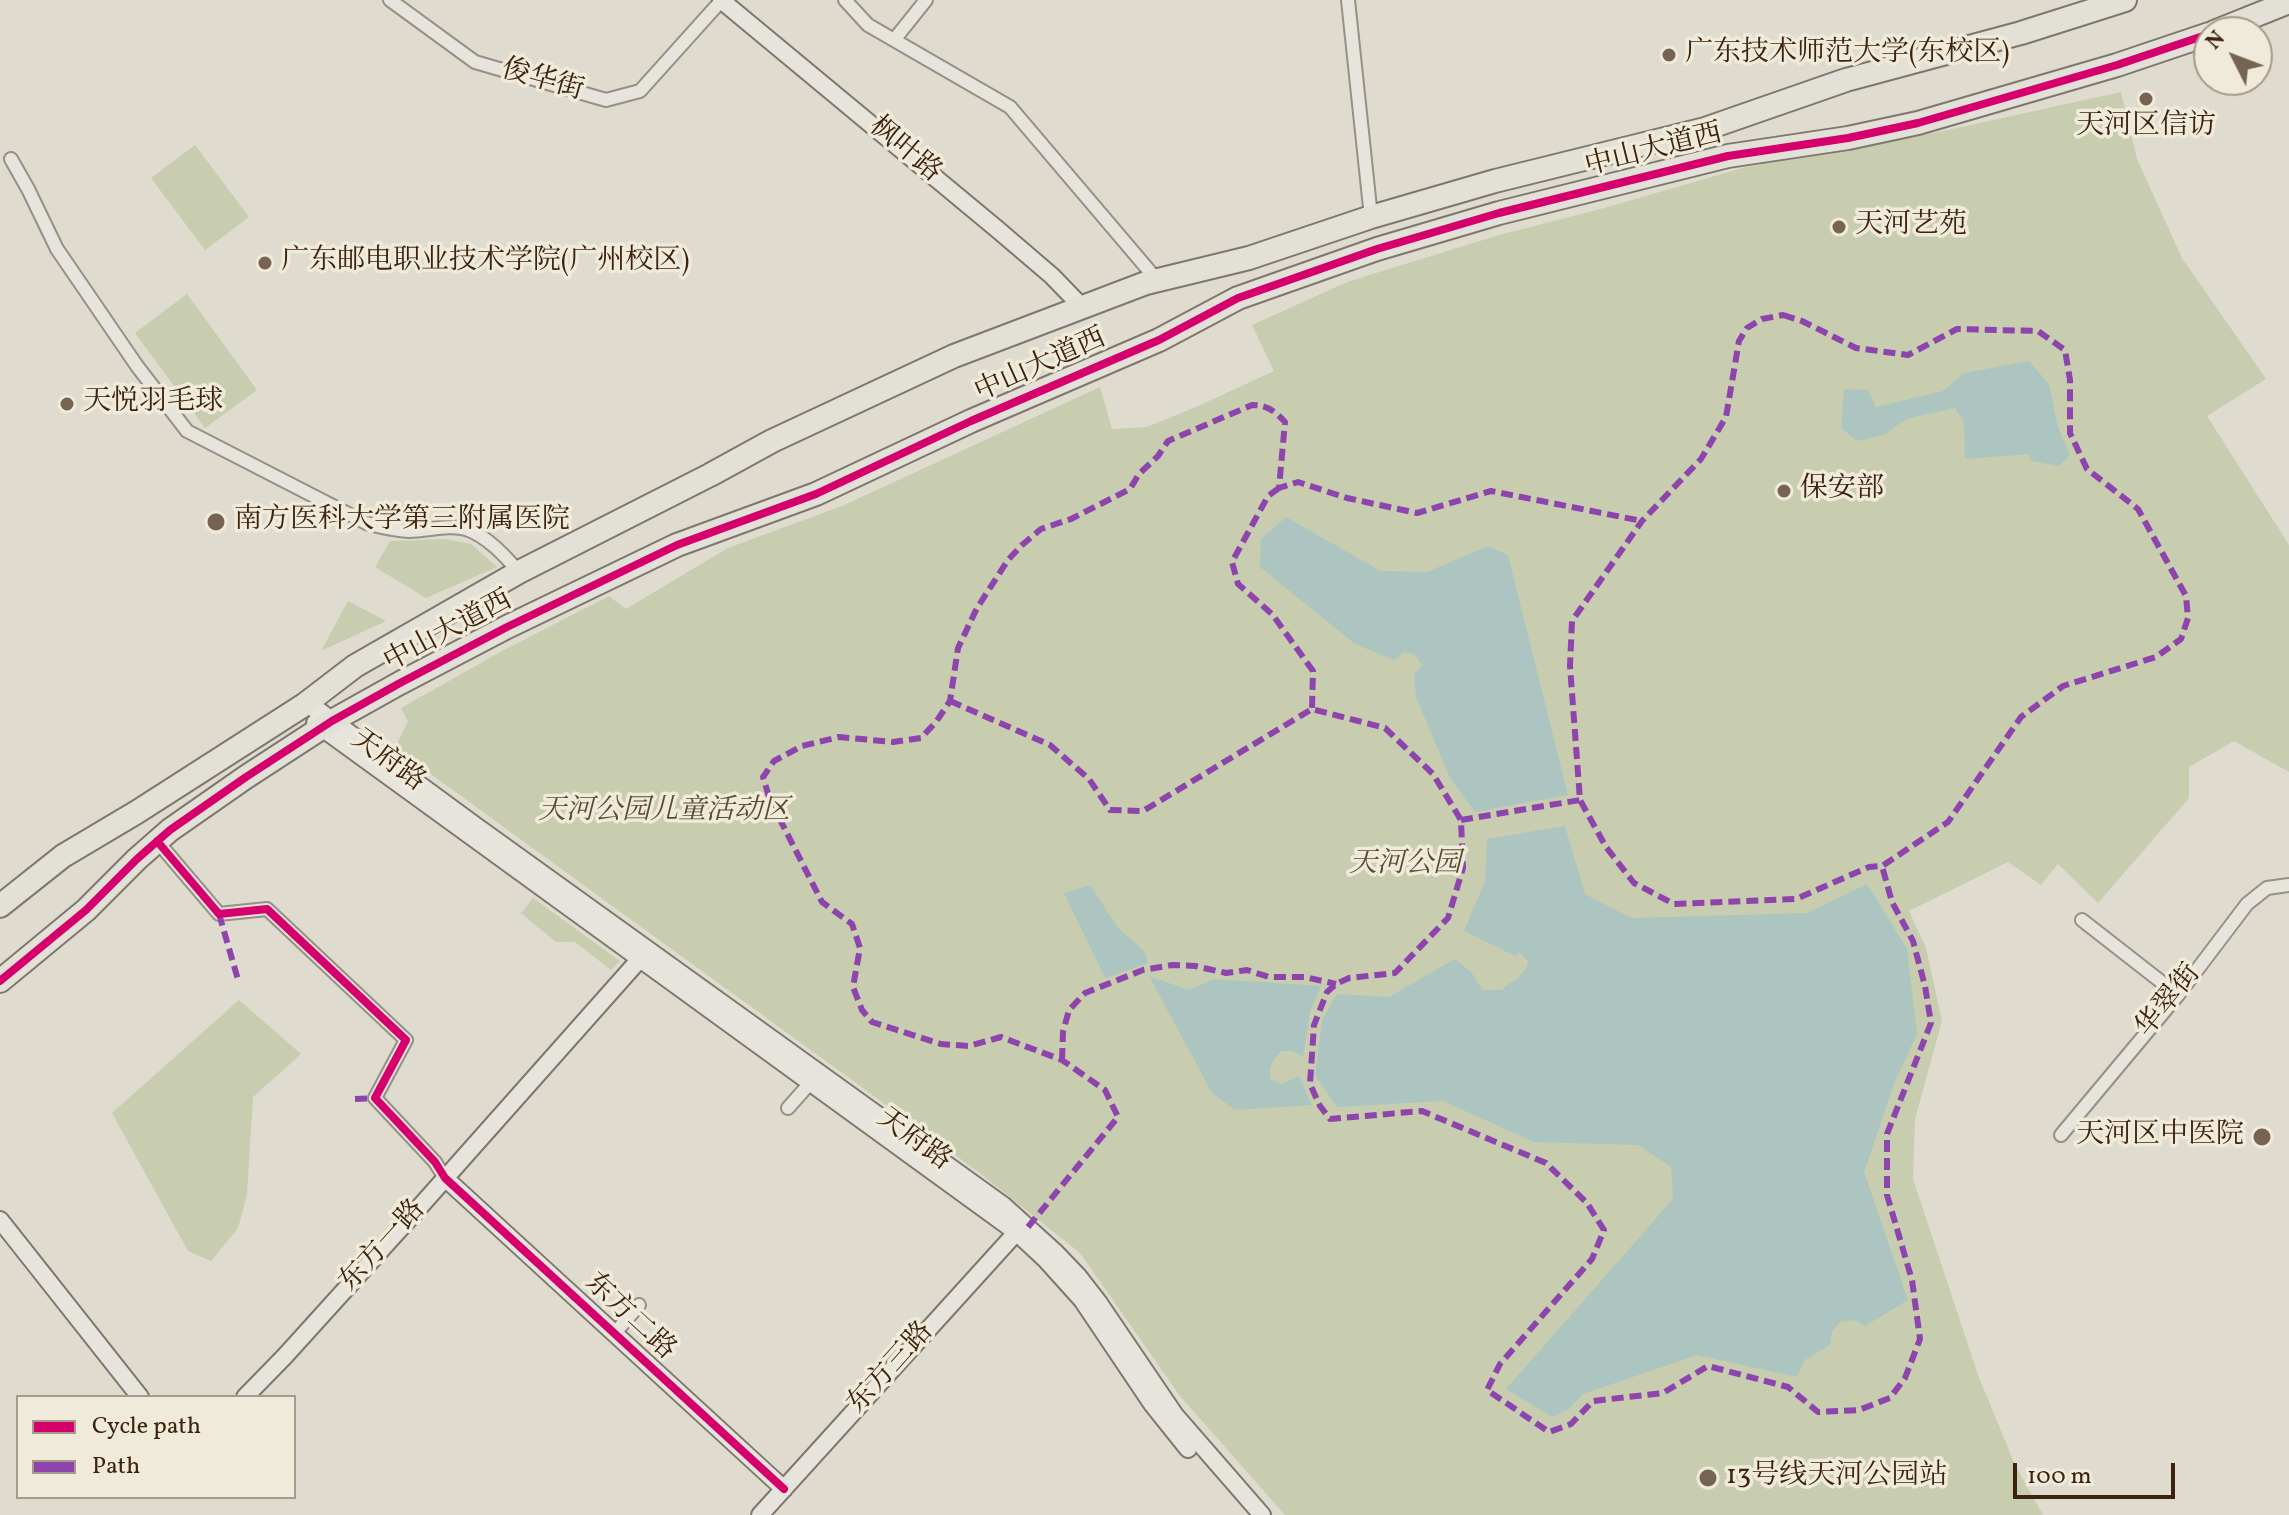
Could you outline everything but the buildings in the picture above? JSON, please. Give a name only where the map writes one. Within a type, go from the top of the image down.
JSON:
[{"type":"highway","name":"中山大道西","points":[[0,906],[63,856],[304,705],[355,666],[519,572],[772,441],[954,356],[1157,280],[1249,258],[1371,217],[1495,181],[1705,129],[1846,80],[2021,33],[2125,0]]},
{"type":"highway","name":"中山大道西","points":[[2254,16],[2289,2]]},
{"type":"highway","name":"中山大道西","points":[[0,981],[86,910],[157,841],[212,799],[327,725],[507,627],[638,563],[702,534],[816,494],[971,421],[1159,340],[1238,298],[1377,249],[1499,213],[1728,156],[1848,138],[1918,123],[2193,39]]},
{"type":"street","name":"俊华街","points":[[390,0],[475,62],[606,100],[640,91],[721,0]]},
{"type":"street","name":"枫叶路","points":[[721,0],[1052,276],[1083,308]]},
{"type":"street","points":[[845,0],[868,25],[1010,107],[1157,280]]},
{"type":"street","points":[[894,40],[926,0]]},
{"type":"street","points":[[1348,0],[1371,217]]},
{"type":"street","points":[[11,159],[57,249],[137,366],[187,431],[366,523],[410,531],[453,527],[476,534],[519,572]]},
{"type":"street","name":"天府路","points":[[304,705],[307,717],[327,725],[644,955],[1003,1205],[1082,1300],[1159,1413],[1247,1515]]},
{"type":"street","points":[[157,841],[219,914],[267,909],[406,1040],[375,1098],[435,1162],[445,1178]]},
{"type":"street","name":"华翠街","points":[[2061,1135],[2178,995],[2247,904],[2267,888],[2289,885]]},
{"type":"street","points":[[2082,920],[2178,995]]},
{"type":"street","name":"天府路","points":[[644,955],[811,1082],[1056,1253],[1083,1282],[1175,1415],[1262,1515]]},
{"type":"street","name":"东方一路","points":[[247,1395],[644,955]]},
{"type":"street","points":[[788,1108],[811,1082]]},
{"type":"street","name":"东方二路","points":[[445,1178],[784,1489]]},
{"type":"street","points":[[0,1220],[138,1395]]},
{"type":"street","name":"东方三路","points":[[760,1515],[1020,1228]]},
{"type":"street","points":[[614,1334],[639,1305]]},
{"type":"green space","name":"天河公园","points":[[2121,92],[2137,159],[2182,258],[2266,379],[2207,416],[2289,545],[2289,772],[2234,741],[2189,767],[2189,798],[2098,903],[2058,864],[2041,885],[2008,862],[1909,911],[1926,948],[1942,1021],[1915,1119],[1913,1179],[1978,1375],[2015,1465],[2043,1515],[1285,1515],[1180,1396],[1080,1253],[977,1171],[395,748],[408,721],[401,708],[609,596],[626,609],[728,548],[842,506],[1100,387],[1112,429],[1147,427],[1274,371],[1252,325],[1347,282],[1499,235],[1746,167],[1934,133]]},
{"type":"green space","points":[[195,145],[249,217],[205,250],[151,178]]},
{"type":"green space","points":[[187,294],[257,390],[205,428],[135,333]]},
{"type":"green space","points":[[445,539],[471,544],[497,567],[426,598],[375,567],[390,541]]},
{"type":"green space","points":[[348,601],[386,621],[321,651]]},
{"type":"green space","points":[[533,898],[620,961],[611,970],[575,942],[556,942],[521,913]]},
{"type":"green space","points":[[239,1000],[301,1054],[253,1097],[247,1195],[238,1228],[211,1261],[188,1251],[112,1113]]},
{"type":"water","points":[[2029,361],[2049,384],[2058,427],[2070,455],[2059,466],[2031,461],[2029,454],[1965,459],[1964,423],[1955,408],[1906,419],[1884,435],[1857,441],[1841,428],[1844,389],[1868,390],[1876,407],[1943,391],[1964,373]]},
{"type":"water","points":[[1286,517],[1381,571],[1427,572],[1488,546],[1508,555],[1568,795],[1475,812],[1450,778],[1416,697],[1414,674],[1423,666],[1414,654],[1403,653],[1394,660],[1355,644],[1260,567],[1261,539]]},
{"type":"water","points":[[1565,826],[1585,894],[1631,918],[1807,913],[1867,884],[1907,949],[1917,1034],[1894,1084],[1864,1172],[1908,1300],[1865,1326],[1854,1320],[1840,1322],[1832,1331],[1830,1345],[1805,1360],[1797,1377],[1697,1355],[1583,1394],[1569,1409],[1552,1417],[1506,1389],[1673,1199],[1671,1167],[1638,1145],[1534,1142],[1443,1101],[1337,1107],[1315,1075],[1322,1020],[1337,994],[1389,997],[1455,959],[1472,973],[1482,990],[1502,990],[1515,981],[1526,969],[1528,961],[1520,953],[1515,956],[1464,931],[1485,881],[1487,839]]},
{"type":"water","points":[[1090,885],[1118,928],[1145,952],[1148,963],[1105,978],[1064,893]]},
{"type":"water","points":[[1149,976],[1189,990],[1214,979],[1321,986],[1310,1012],[1303,1057],[1293,1051],[1282,1051],[1270,1070],[1270,1079],[1282,1084],[1299,1076],[1312,1105],[1235,1110],[1212,1093]]},
{"type":"marked path","points":[[1783,315],[1856,348],[1908,355],[1957,329],[2038,331],[2065,350],[2070,380],[2070,433],[2087,469],[2138,509],[2186,596],[2188,618],[2181,639],[2156,657],[2063,686],[2021,717],[1948,822],[1882,866],[1869,867],[1796,899],[1674,904],[1634,883],[1606,847],[1580,800],[1570,666],[1572,621],[1642,521],[1701,459],[1726,417],[1739,341],[1747,328],[1762,319],[1783,315]]},
{"type":"marked path","points":[[1028,1227],[1118,1117],[1105,1090],[1062,1060],[1001,1037],[969,1046],[941,1044],[872,1022],[862,1010],[853,987],[860,948],[852,924],[822,902],[770,800],[763,777],[774,761],[802,746],[839,737],[893,742],[921,738],[950,701],[958,648],[977,608],[1008,560],[1022,545],[1041,529],[1071,519],[1130,489],[1168,441],[1252,405],[1270,409],[1285,422],[1279,488],[1298,482],[1347,498],[1417,513],[1491,491],[1642,521]]},
{"type":"marked path","points":[[1279,488],[1268,496],[1232,562],[1238,584],[1272,614],[1313,671],[1312,709]]},
{"type":"marked path","points":[[950,701],[1050,745],[1089,779],[1110,810],[1143,811],[1312,709],[1385,728],[1433,774],[1461,820],[1463,868],[1448,918],[1395,973],[1349,978],[1327,992],[1314,1025],[1310,1084],[1330,1119],[1422,1111],[1546,1163],[1587,1203],[1604,1230],[1592,1259],[1500,1364],[1487,1390],[1549,1432],[1571,1424],[1593,1401],[1663,1393],[1708,1366],[1788,1387],[1818,1412],[1859,1410],[1890,1398],[1905,1378],[1920,1339],[1912,1280],[1887,1195],[1887,1134],[1931,1023],[1913,941],[1892,902],[1882,866]]},
{"type":"marked path","points":[[1461,820],[1580,800]]},
{"type":"marked path","points":[[219,914],[239,983]]},
{"type":"marked path","points":[[1062,1060],[1063,1032],[1069,1010],[1085,993],[1143,970],[1172,965],[1195,966],[1226,973],[1247,970],[1269,977],[1305,977],[1336,984]]},
{"type":"marked path","points":[[355,1099],[375,1098]]},
{"type":"cycle path","points":[[0,981],[86,910],[170,830],[332,721],[400,683],[507,627],[677,545],[816,494],[971,421],[1159,340],[1238,298],[1377,249],[1499,213],[1728,156],[1848,138],[1918,123],[2193,39]]},
{"type":"cycle path","points":[[157,841],[219,914],[267,909],[406,1040],[375,1098],[435,1162],[445,1178],[784,1489]]},
{"type":"place","name":"广东技术师范大学(东校区)","points":[[1669,55]]},
{"type":"place","name":"天河区信访","points":[[2146,99]]},
{"type":"place","name":"天河艺苑","points":[[1839,227]]},
{"type":"place","name":"广东邮电职业技术学院(广州校区)","points":[[265,263]]},
{"type":"place","name":"天悦羽毛球","points":[[67,404]]},
{"type":"place","name":"保安部","points":[[1784,491]]},
{"type":"place","name":"南方医科大学第三附属医院","points":[[216,522]]},
{"type":"place","name":"天河区中医院","points":[[2262,1137]]},
{"type":"place","name":"13号线天河公园站","points":[[1708,1478]]},
{"type":"park label","name":"天河公园儿童活动区","points":[[664,813]]}]
